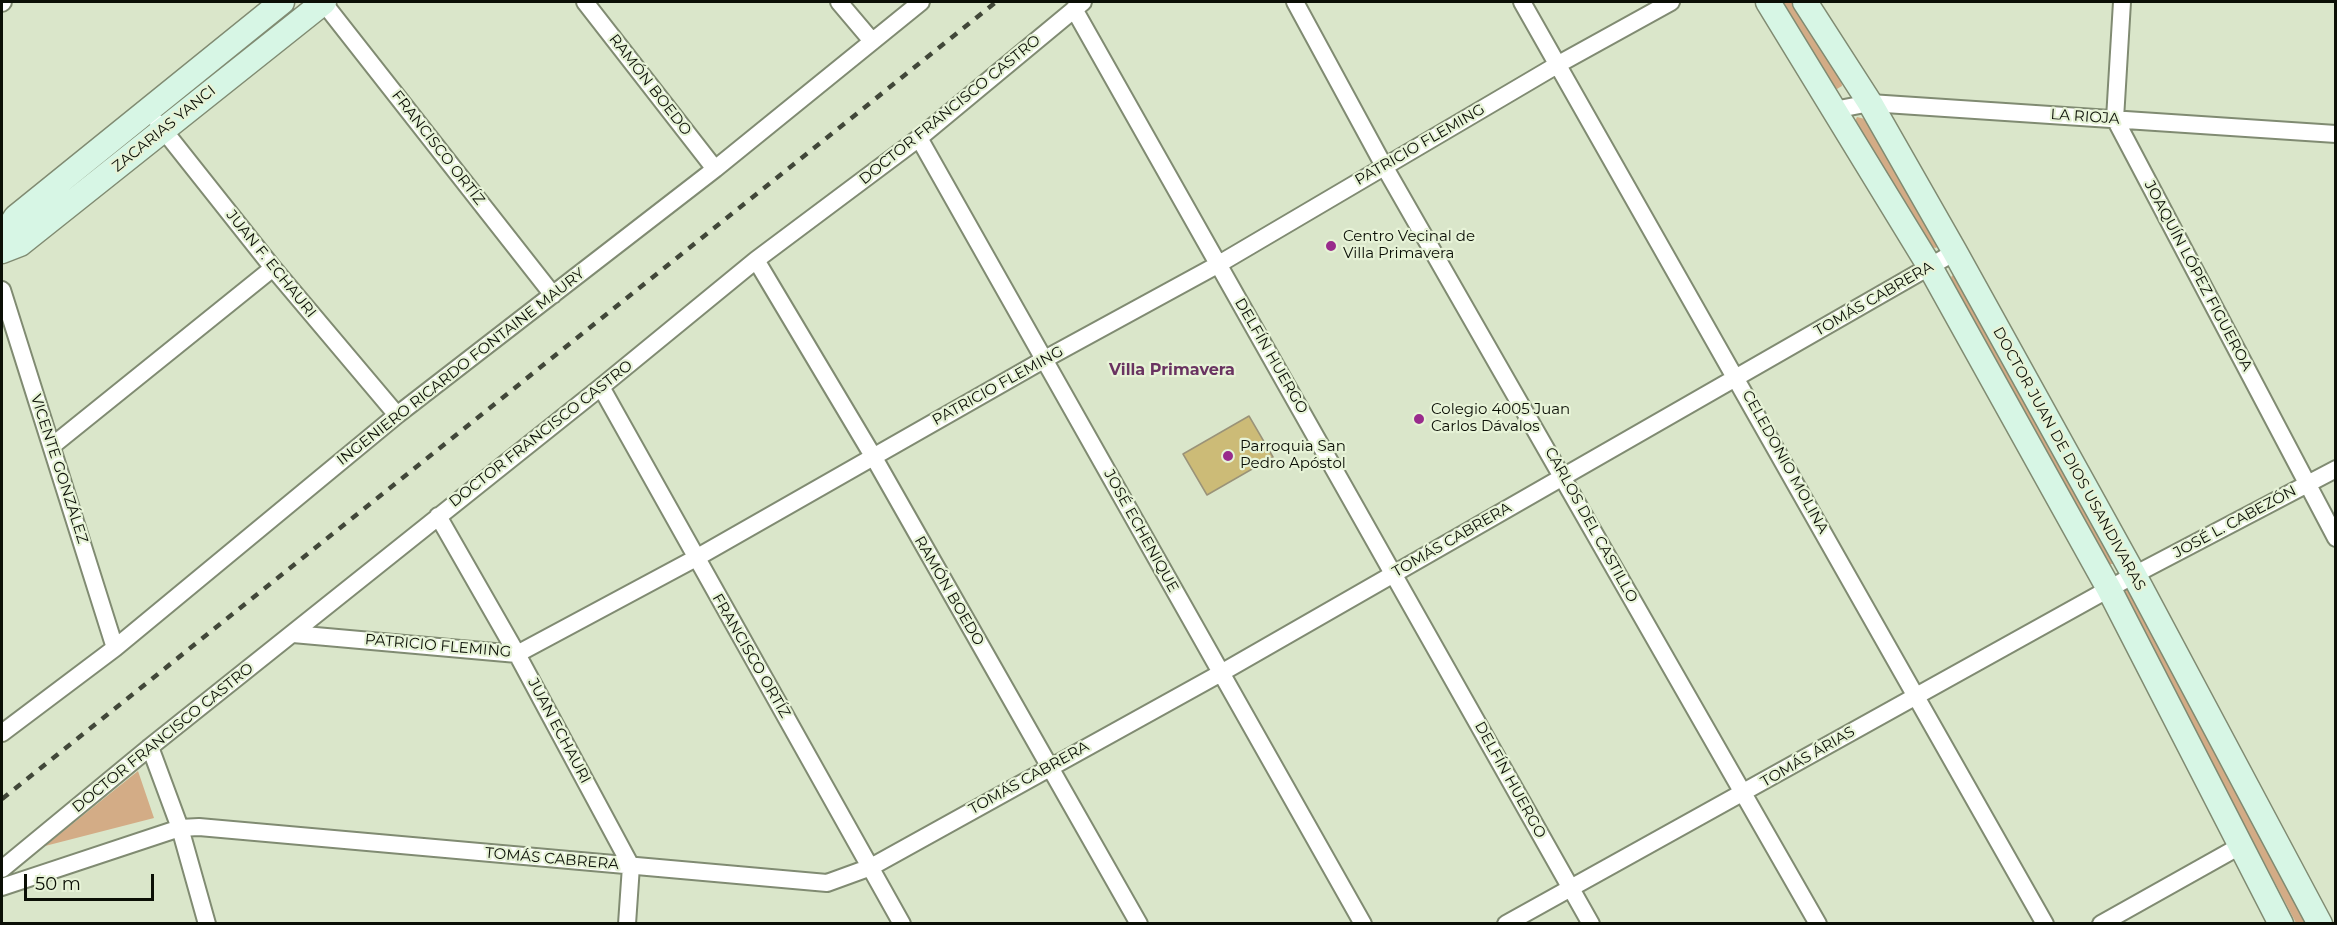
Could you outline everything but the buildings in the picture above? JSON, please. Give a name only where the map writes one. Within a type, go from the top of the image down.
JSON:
[{"type":"main road","name":"ZACARIAS YANCI","points":[[2,238],[16,217],[282,2]]},
{"type":"main road","name":"ZACARIAS YANCI","points":[[2,251],[20,244],[323,2]]},
{"type":"main road","name":"DOCTOR JUAN DE DIOS USANDIVARAS","points":[[1768,2],[1930,267],[2109,589],[2281,924]]},
{"type":"main road","name":"DOCTOR JUAN DE DIOS USANDIVARAS","points":[[1805,2],[1870,103],[1955,252],[2134,575],[2320,924]]},
{"type":"street","name":"FRANCISCO ORTÍZ","points":[[323,2],[553,295]]},
{"type":"street","name":"RAMÓN BOEDO","points":[[585,2],[715,169]]},
{"type":"street","points":[[839,2],[872,41]]},
{"type":"street","name":"INGENIERO RICARDO FONTAINE MAURY","points":[[4,725],[115,648],[397,415],[715,169],[921,2]]},
{"type":"street","name":"CARLOS DEL CASTILLO","points":[[1295,2],[1384,166],[1564,476],[1818,924]]},
{"type":"street","name":"CELEDONIO MOLINA","points":[[1522,2],[1737,376],[2045,924]]},
{"type":"street","name":"PATRICIO FLEMING","points":[[294,634],[517,654],[696,558],[1045,359],[1219,264],[1557,65],[1671,2]]},
{"type":"street","points":[[2115,119],[2122,2]]},
{"type":"street","name":"DOCTOR FRANCISCO CASTRO","points":[[2,869],[150,747],[294,634],[756,260],[920,138],[1079,5]]},
{"type":"street","name":"DELFÍN HUERGO","points":[[1079,5],[1219,264],[1591,924]]},
{"type":"street","name":"LA RIOJA","points":[[1834,110],[1870,103],[2336,134]]},
{"type":"street","name":"JUAN F. ECHAURI","points":[[148,110],[273,268],[397,415]]},
{"type":"street","name":"JOAQUÍN LÓPEZ FIGUEROA","points":[[2115,119],[2336,538]]},
{"type":"street","name":"JOSÉ ECHENIQUE","points":[[920,138],[1363,924]]},
{"type":"street","name":"TOMÁS CABRERA","points":[[2,887],[180,828],[200,827],[827,883],[871,867],[1049,766],[1221,673],[1955,252]]},
{"type":"street","name":"RAMÓN BOEDO","points":[[756,260],[873,456],[1138,924]]},
{"type":"street","points":[[52,446],[273,268]]},
{"type":"street","name":"VICENTE GONZÁLEZ","points":[[2,290],[115,648]]},
{"type":"street","name":"FRANCISCO ORTÍZ","points":[[601,387],[902,924]]},
{"type":"street","name":"JOSÉ L. CABEZÓN","points":[[2109,589],[2336,469]]},
{"type":"street","name":"JUAN ECHAURI","points":[[438,516],[517,654],[631,866]]},
{"type":"street","name":"TOMÁS ÁRIAS","points":[[1506,924],[2109,589]]},
{"type":"street","points":[[150,747],[180,828],[207,924]]},
{"type":"street","points":[[2101,924],[2240,846]]},
{"type":"street","points":[[627,924],[631,866]]},
{"type":"shaded area","points":[[1779,2],[1793,2],[1841,77],[1842,86],[1837,89],[1831,85]]},
{"type":"shaded area","points":[[1857,117],[1865,119],[1938,246],[1936,248],[1931,247],[1854,123]]},
{"type":"shaded area","points":[[1956,272],[2115,562],[2113,564],[2109,564],[1953,283],[1951,277]]},
{"type":"shaded area","points":[[2128,588],[2308,923],[2296,923],[2125,597],[2124,593]]},
{"type":"shaded area","points":[[138,771],[154,818],[45,846]]},
{"type":"railway","points":[[2,799],[996,2]]},
{"type":"place","name":"Centro Vecinal de Villa Primavera","points":[[1331,246]]},
{"type":"place","name":"Colegio 4005 Juan Carlos Dávalos","points":[[1419,419]]},
{"type":"place","name":"Parroquia San Pedro Apóstol","points":[[1228,456]]},
{"type":"district","name":"Villa Primavera","points":[[1172,370]]}]
